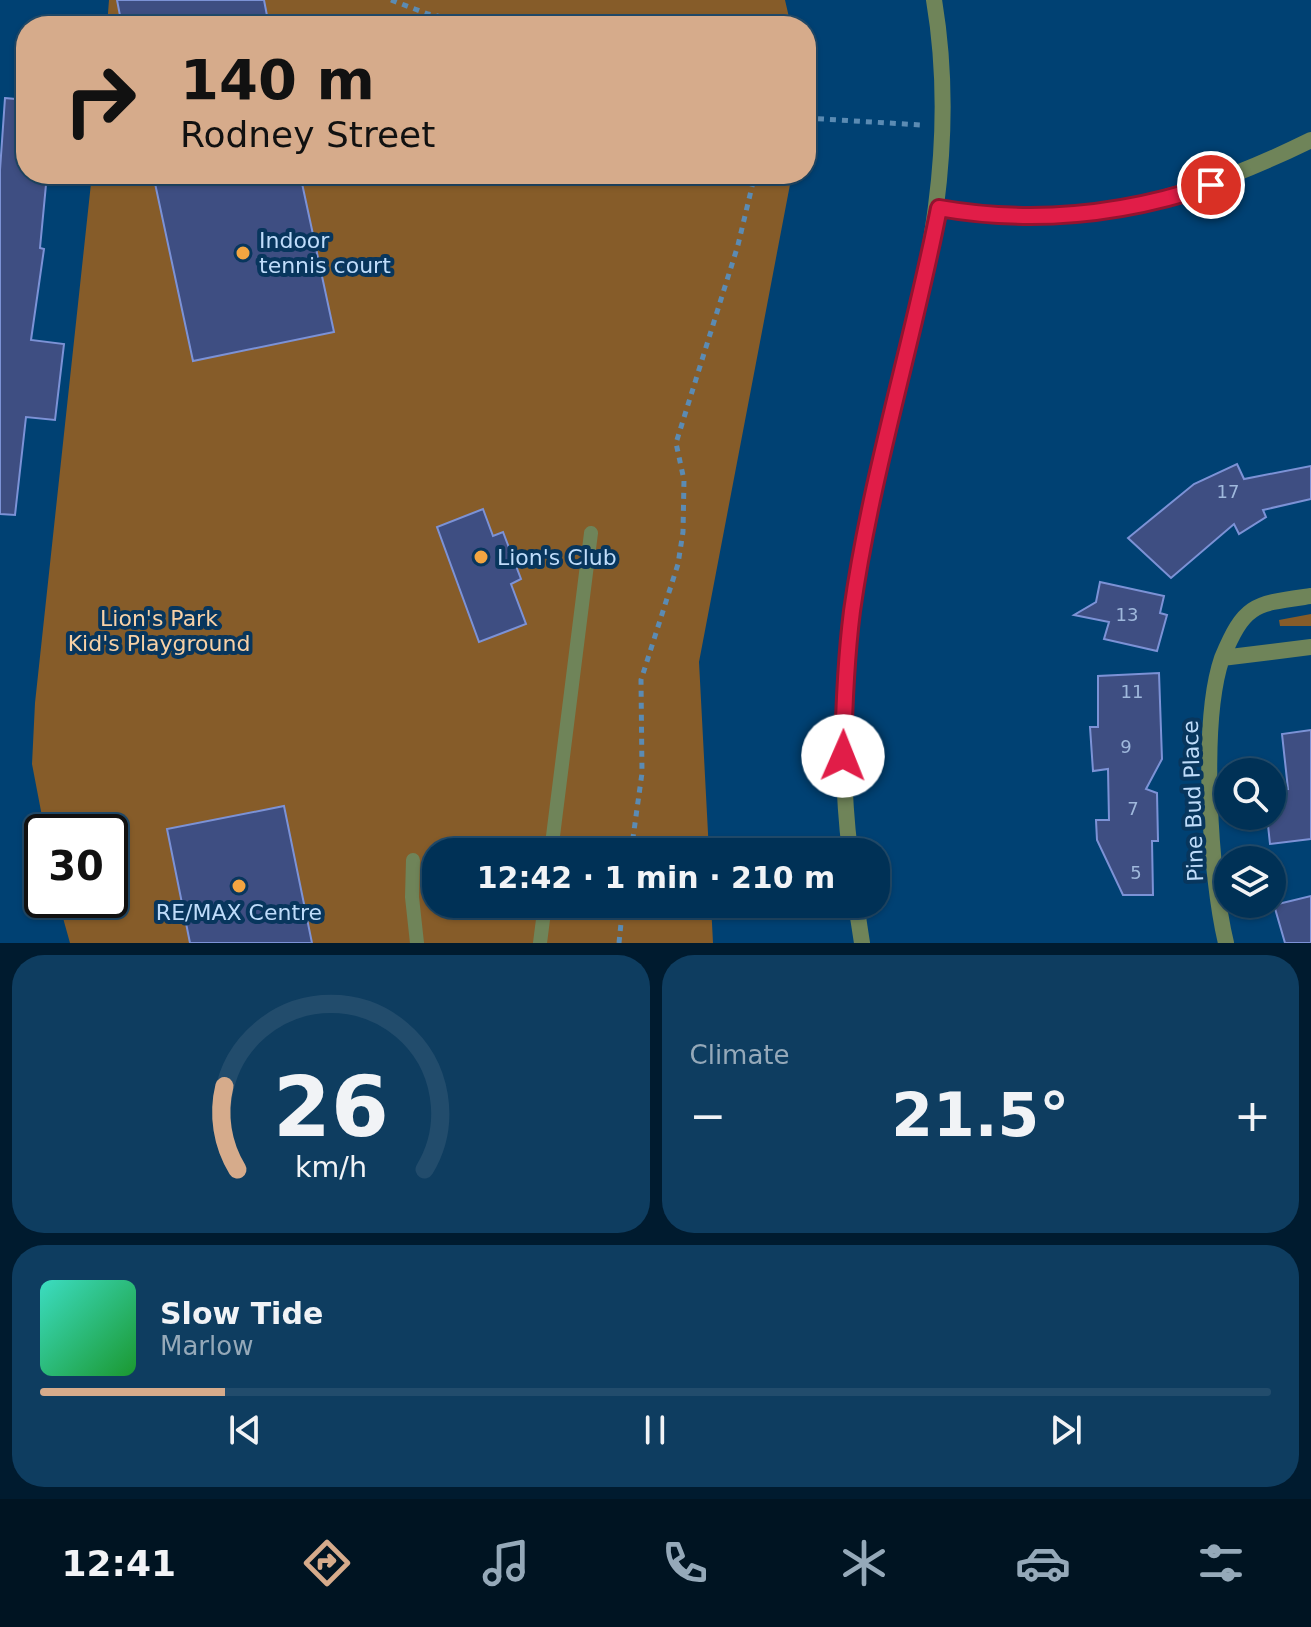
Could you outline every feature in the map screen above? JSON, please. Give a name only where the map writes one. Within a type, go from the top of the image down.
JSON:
[{"type":"street","points":[[849,838],[843,756],[845,682],[852,610],[866,531],[939,208],[944,100],[934,0]]},
{"type":"street","points":[[939,208],[1032,216],[1121,209],[1211,185],[1311,140]]},
{"type":"street","name":"Pine Bud Place","points":[[1226,943],[1214,866],[1211,766],[1215,678],[1236,625],[1251,608],[1311,596]]},
{"type":"street","points":[[1222,658],[1311,647]]},
{"type":"street","points":[[858,918],[862,943]]},
{"type":"lane","points":[[553,838],[591,533]]},
{"type":"lane","points":[[413,860],[412,897],[417,943]]},
{"type":"lane","points":[[540,943],[543,918]]},
{"type":"path","points":[[391,0],[437,16]]},
{"type":"path","points":[[816,119],[921,125]]},
{"type":"path","points":[[633,838],[642,773],[641,680],[678,564],[683,532],[684,480],[676,443],[738,245],[753,184]]},
{"type":"path","points":[[619,943],[622,918]]},
{"type":"green space","points":[[109,0],[785,0],[789,16],[108,16]]},
{"type":"green space","name":"Lion's Park Kid's Playground","points":[[91,184],[790,184],[699,662],[708,838],[422,838],[422,918],[712,918],[713,943],[70,943],[63,918],[128,918],[128,814],[42,814],[32,764],[35,703]]},
{"type":"green space","points":[[1311,614],[1311,626],[1280,626],[1279,620]]},
{"type":"building","points":[[117,0],[264,0],[267,16],[120,16]]},
{"type":"building","points":[[5,98],[16,99],[16,184],[46,184],[40,248],[44,249],[31,340],[64,344],[55,420],[26,417],[15,515],[0,514],[0,170]]},
{"type":"building","name":"Indoor tennis court","points":[[155,184],[302,184],[334,332],[193,361]]},
{"type":"building","points":[[1237,464],[1244,479],[1311,466],[1311,499],[1263,510],[1266,517],[1239,534],[1234,524],[1171,578],[1128,538],[1194,484]]},
{"type":"building","name":"Lion's Club","points":[[483,509],[493,536],[503,532],[521,579],[511,584],[526,624],[479,642],[437,527]]},
{"type":"building","points":[[1100,582],[1164,596],[1160,613],[1167,615],[1157,651],[1104,639],[1109,622],[1074,615],[1096,602]]},
{"type":"building","points":[[1159,673],[1162,759],[1146,789],[1157,793],[1158,841],[1152,841],[1153,895],[1123,895],[1097,840],[1096,820],[1109,820],[1108,769],[1093,771],[1090,727],[1098,727],[1098,676]]},
{"type":"building","points":[[1311,730],[1311,839],[1270,844],[1268,830],[1286,830],[1288,789],[1282,734]]},
{"type":"building","name":"RE/MAX Centre","points":[[284,806],[312,943],[190,943],[167,829]]},
{"type":"building","points":[[1311,896],[1311,943],[1285,943],[1278,918],[1286,918],[1286,902]]},
{"type":"place","name":"Indoor tennis court","points":[[243,253]]},
{"type":"place","name":"Lion's Club","points":[[481,557]]},
{"type":"place","name":"RE/MAX Centre","points":[[239,886]]},
{"type":"route","points":[[843,756],[845,682],[852,610],[866,531],[939,208],[978,214],[1078,214],[1152,203],[1211,185]]}]
